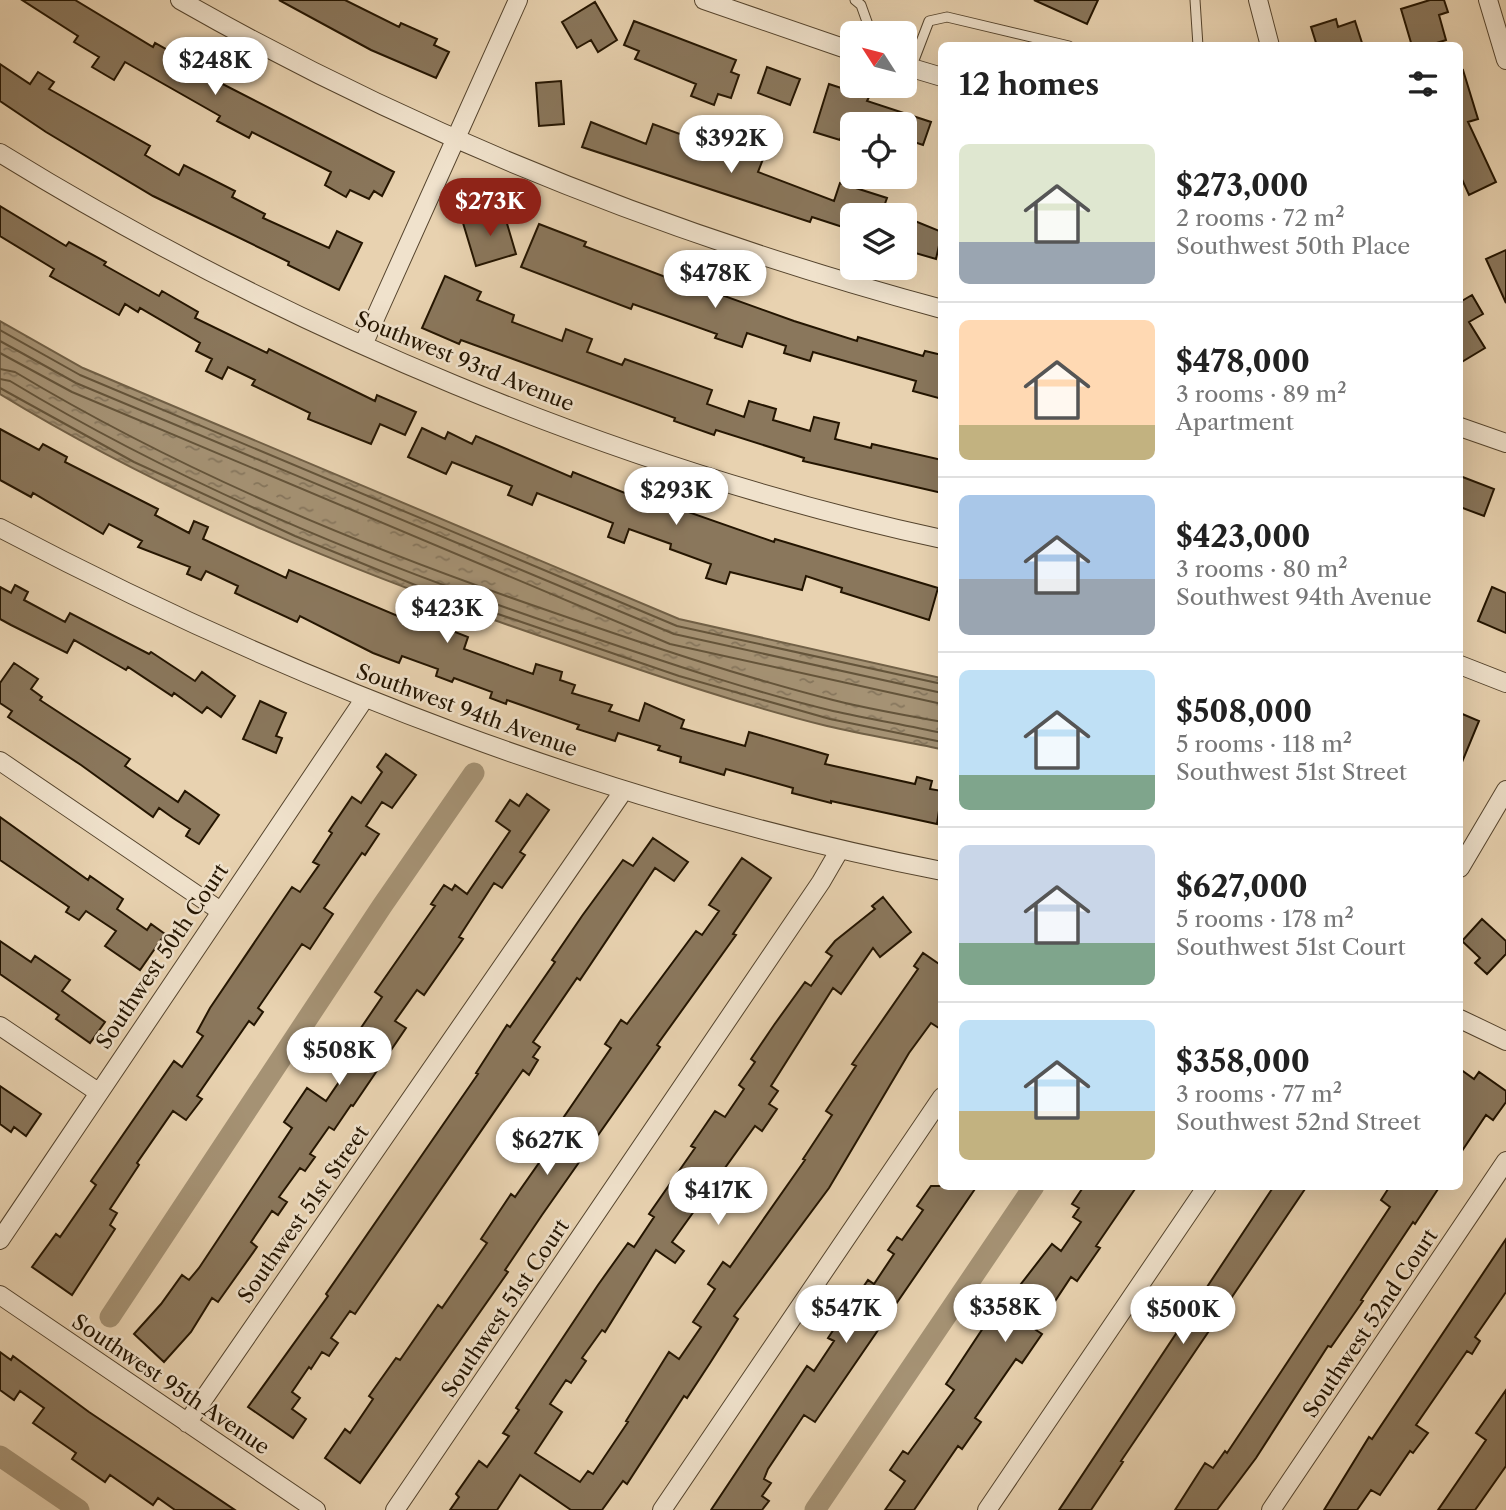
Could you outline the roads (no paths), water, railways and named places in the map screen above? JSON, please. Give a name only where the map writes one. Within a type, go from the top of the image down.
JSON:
[{"type":"street","points":[[180,0],[299,65],[456,139],[654,221],[802,269],[938,308]]},
{"type":"street","points":[[363,345],[518,0]]},
{"type":"street","points":[[704,0],[840,47]]},
{"type":"street","points":[[1258,0],[1269,42]]},
{"type":"street","points":[[1488,0],[1506,60]]},
{"type":"street","points":[[917,70],[938,76]]},
{"type":"street","name":"Southwest 93rd Avenue","points":[[0,153],[175,251],[363,345],[532,414],[656,459],[801,503],[938,538]]},
{"type":"street","points":[[1463,428],[1506,443]]},
{"type":"street","name":"Southwest 94th Avenue","points":[[0,528],[230,641],[365,698],[624,790],[839,851],[938,870]]},
{"type":"street","points":[[1463,666],[1506,683]]},
{"type":"street","name":"Southwest 50th Court","points":[[0,1240],[219,910],[365,698]]},
{"type":"street","points":[[0,761],[219,910]]},
{"type":"street","name":"Southwest 51st Street","points":[[187,1423],[624,790]]},
{"type":"street","points":[[1463,863],[1506,790]]},
{"type":"street","name":"Southwest 51st Court","points":[[395,1510],[821,882],[839,851]]},
{"type":"street","points":[[1463,1020],[1506,1041]]},
{"type":"street","points":[[0,1026],[98,1092]]},
{"type":"street","points":[[663,1510],[938,1103]]},
{"type":"street","name":"Southwest 52nd Court","points":[[1271,1510],[1506,1161]]},
{"type":"street","points":[[987,1510],[1204,1190]]},
{"type":"street","name":"Southwest 95th Avenue","points":[[0,1295],[316,1510]]},
{"type":"lane","points":[[855,0],[861,5],[867,21]]},
{"type":"lane","points":[[1195,0],[1198,42]]},
{"type":"lane","points":[[917,47],[929,21],[947,17],[1052,42]]},
{"type":"water","points":[[0,321],[83,368],[679,619],[938,677],[938,748],[791,717],[647,672],[400,586],[263,530],[196,499],[129,466],[0,394]]},
{"type":"waterway","points":[[110,1317],[382,906],[474,773]]},
{"type":"waterway","points":[[815,1510],[1031,1190]]},
{"type":"waterway","points":[[0,1456],[79,1510]]}]
